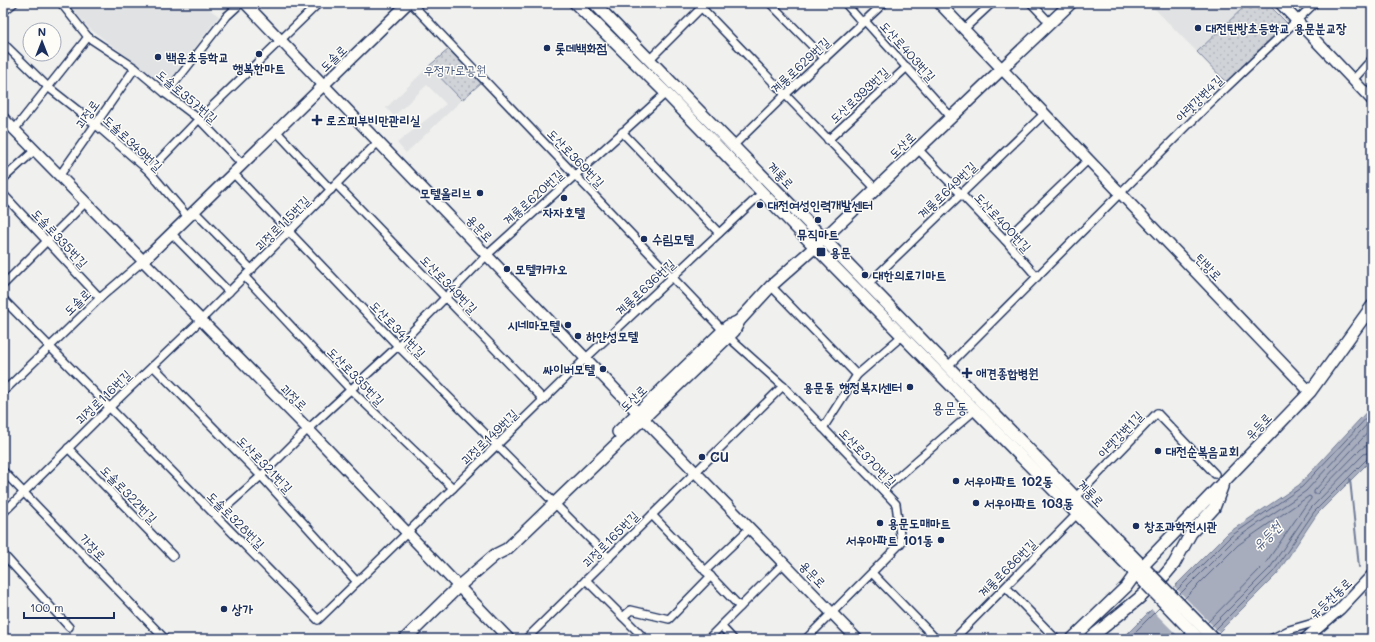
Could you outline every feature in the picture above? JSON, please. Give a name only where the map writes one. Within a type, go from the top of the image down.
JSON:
[{"type":"main road","name":"계룡로","points":[[575,3],[666,93],[1077,514],[1214,639]]},
{"type":"main road","name":"계룡로","points":[[594,3],[1076,497],[1139,570]]},
{"type":"main road","name":"도산로","points":[[405,639],[459,586],[495,555],[507,549],[552,501],[726,334],[734,331],[739,321],[771,286],[816,247],[1071,3]]},
{"type":"main road","name":"유등로","points":[[1072,639],[1126,588],[1139,570],[1310,392],[1372,306]]},
{"type":"main road","points":[[1089,639],[1164,576],[1174,564],[1190,532],[1214,508],[1226,480]]},
{"type":"main road","name":"유등로","points":[[1064,639],[1118,584],[1139,570]]},
{"type":"main road","name":"계룡로","points":[[1150,581],[1199,639]]},
{"type":"street","points":[[3,12],[14,3]]},
{"type":"street","name":"도솔로357번길","points":[[61,3],[88,37],[135,68],[199,119],[242,164]]},
{"type":"street","points":[[166,94],[227,16],[241,3]]},
{"type":"street","name":"용문로","points":[[245,3],[857,639]]},
{"type":"street","points":[[149,171],[199,119],[319,3]]},
{"type":"street","name":"도솔로","points":[[3,392],[100,298],[142,261],[191,214],[408,3]]},
{"type":"street","name":"도산로369번길","points":[[411,3],[673,276],[726,334]]},
{"type":"street","points":[[770,3],[825,59]]},
{"type":"street","name":"도산로403번길","points":[[845,3],[860,20],[865,21],[951,117]]},
{"type":"street","name":"계룡로629번길","points":[[733,146],[785,95],[884,3]]},
{"type":"street","name":"탄방로","points":[[939,3],[1001,70],[1310,392]]},
{"type":"street","points":[[964,29],[992,3]]},
{"type":"street","points":[[1031,3],[1050,23]]},
{"type":"street","points":[[1280,3],[1372,100]]},
{"type":"street","name":"아랫강변4길","points":[[1120,194],[1205,108],[1315,3]]},
{"type":"street","points":[[649,60],[701,4]]},
{"type":"street","name":"도산로393번길","points":[[701,4],[785,95],[876,189]]},
{"type":"street","points":[[14,130],[88,37]]},
{"type":"street","name":"도솔로349번길","points":[[3,43],[48,87],[95,124],[149,171],[191,214]]},
{"type":"street","points":[[1353,80],[1372,59]]},
{"type":"street","name":"도산로393번길","points":[[828,140],[907,67]]},
{"type":"street","name":"괴정로","points":[[60,175],[135,68]]},
{"type":"street","name":"계룡로620번길","points":[[216,516],[261,476],[308,429],[398,346],[487,255],[666,93]]},
{"type":"street","name":"계룡로649번길","points":[[868,284],[1044,114]]},
{"type":"street","name":"괴정로","points":[[3,118],[308,429],[509,639]]},
{"type":"street","points":[[276,131],[331,190]]},
{"type":"street","points":[[622,132],[719,233]]},
{"type":"street","name":"괴정로115번길","points":[[201,320],[290,233],[379,141]]},
{"type":"street","name":"도산로400번길","points":[[918,149],[1005,240],[1037,277]]},
{"type":"street","points":[[3,179],[35,150]]},
{"type":"street","points":[[1005,240],[1088,160]]},
{"type":"street","name":"도산로341번길","points":[[233,173],[398,346],[552,501]]},
{"type":"street","name":"도산로349번길","points":[[337,185],[544,400]]},
{"type":"street","name":"계룡로636번길","points":[[586,358],[763,192]]},
{"type":"street","name":"도솔로335번길","points":[[3,194],[100,298]]},
{"type":"street","points":[[948,366],[1120,194]]},
{"type":"street","points":[[3,285],[85,203]]},
{"type":"street","points":[[191,214],[252,270]]},
{"type":"street","points":[[171,233],[229,292]]},
{"type":"street","name":"도산로335번길","points":[[245,277],[351,390],[454,488]]},
{"type":"street","points":[[771,286],[857,375]]},
{"type":"street","name":"도솔로328번길","points":[[3,299],[318,620],[408,533]]},
{"type":"street","name":"괴정로116번길","points":[[3,513],[109,408],[201,320]]},
{"type":"street","name":"도산로370번길","points":[[726,334],[783,386],[896,504],[901,543],[806,639]]},
{"type":"street","points":[[823,428],[857,375],[902,336]]},
{"type":"street","name":"괴정로149번길","points":[[408,533],[586,358]]},
{"type":"street","name":"도산로321번길","points":[[153,366],[261,476],[358,582]]},
{"type":"street","points":[[696,472],[783,386]]},
{"type":"street","points":[[883,490],[975,410]]},
{"type":"street","name":"아랫강변1길","points":[[1076,497],[1157,413],[1215,474]]},
{"type":"street","name":"도솔로322번길","points":[[68,448],[173,556]]},
{"type":"street","name":"가장로","points":[[3,471],[166,639]]},
{"type":"street","name":"괴정로165번길","points":[[526,639],[696,472]]},
{"type":"street","points":[[552,501],[608,558]]},
{"type":"street","name":"계룡로686번길","points":[[954,639],[1077,514]]},
{"type":"street","name":"괴정로165번길","points":[[652,515],[740,607]]},
{"type":"street","points":[[705,570],[750,528]]},
{"type":"street","points":[[3,554],[69,627]]},
{"type":"street","points":[[708,639],[784,563]]},
{"type":"street","points":[[872,572],[936,639]]},
{"type":"street","points":[[623,617],[631,610],[668,619],[711,576]]},
{"type":"street","name":"유등천동로","points":[[1305,639],[1340,609],[1372,576]]},
{"type":"street","name":"괴정로165번길","points":[[586,580],[645,639]]},
{"type":"street","points":[[1006,587],[1056,639]]},
{"type":"street","points":[[1271,639],[1289,630],[1328,619]]},
{"type":"street","points":[[721,626],[733,639]]},
{"type":"shaded area","name":"백운초등학교","points":[[201,3],[219,16],[166,85],[90,29],[68,4]]},
{"type":"shaded area","name":"대전탄방초등학교 용문분교장","points":[[1149,3],[1248,3],[1197,52]]},
{"type":"shaded area","points":[[429,66],[462,100],[406,153],[397,143],[446,104],[427,85],[394,116],[386,108]]},
{"type":"green space","points":[[1248,3],[1267,3],[1288,24],[1227,83],[1197,52]]},
{"type":"green space","name":"우정가로공원","points":[[449,49],[457,50],[482,82],[462,100],[429,66]]},
{"type":"water","name":"유등천","points":[[1372,406],[1372,459],[1317,514],[1277,574],[1212,639],[1122,639],[1228,533],[1299,485]]},
{"type":"pier","points":[[1173,585],[1220,633],[1214,639],[1181,639],[1150,608]]},
{"type":"waterway","points":[[1350,479],[1359,567]]},
{"type":"place","name":"대전탄방초등학교 용문분교장","points":[[1198,28]]},
{"type":"place","name":"롯데백화점","points":[[547,48]]},
{"type":"place","name":"행복한마트","points":[[259,54]]},
{"type":"place","name":"백운초등학교","points":[[158,57]]},
{"type":"place","name":"로즈피부비만관리실","points":[[317,120]]},
{"type":"place","name":"모텔올리브","points":[[480,193]]},
{"type":"place","name":"자자호텔","points":[[564,198]]},
{"type":"place","name":"대전여성인력개발센터","points":[[760,205]]},
{"type":"place","name":"뮤직마트","points":[[818,220]]},
{"type":"place","name":"수림모텔","points":[[644,239]]},
{"type":"place","name":"용문","points":[[821,252]]},
{"type":"place","name":"모텔카카오","points":[[507,269]]},
{"type":"place","name":"대한의료기마트","points":[[865,275]]},
{"type":"place","name":"시네마모텔","points":[[568,325]]},
{"type":"place","name":"하얀성모텔","points":[[578,336]]},
{"type":"place","name":"싸이버모텔","points":[[603,369]]},
{"type":"place","name":"애견종합병원","points":[[967,373]]},
{"type":"place","name":"용문동 행정복지센터","points":[[910,387]]},
{"type":"place","name":"대전순복음교회","points":[[1158,451]]},
{"type":"place","name":"CU","points":[[702,457]]},
{"type":"place","name":"서우아파트 102동","points":[[956,481]]},
{"type":"place","name":"서우아파트 103동","points":[[976,503]]},
{"type":"place","name":"용문도매마트","points":[[880,523]]},
{"type":"place","name":"창조과학전시관","points":[[1136,526]]},
{"type":"place","name":"서우아파트 101동","points":[[941,540]]},
{"type":"place","name":"상가","points":[[224,609]]},
{"type":"district","name":"용문동","points":[[950,408]]}]
